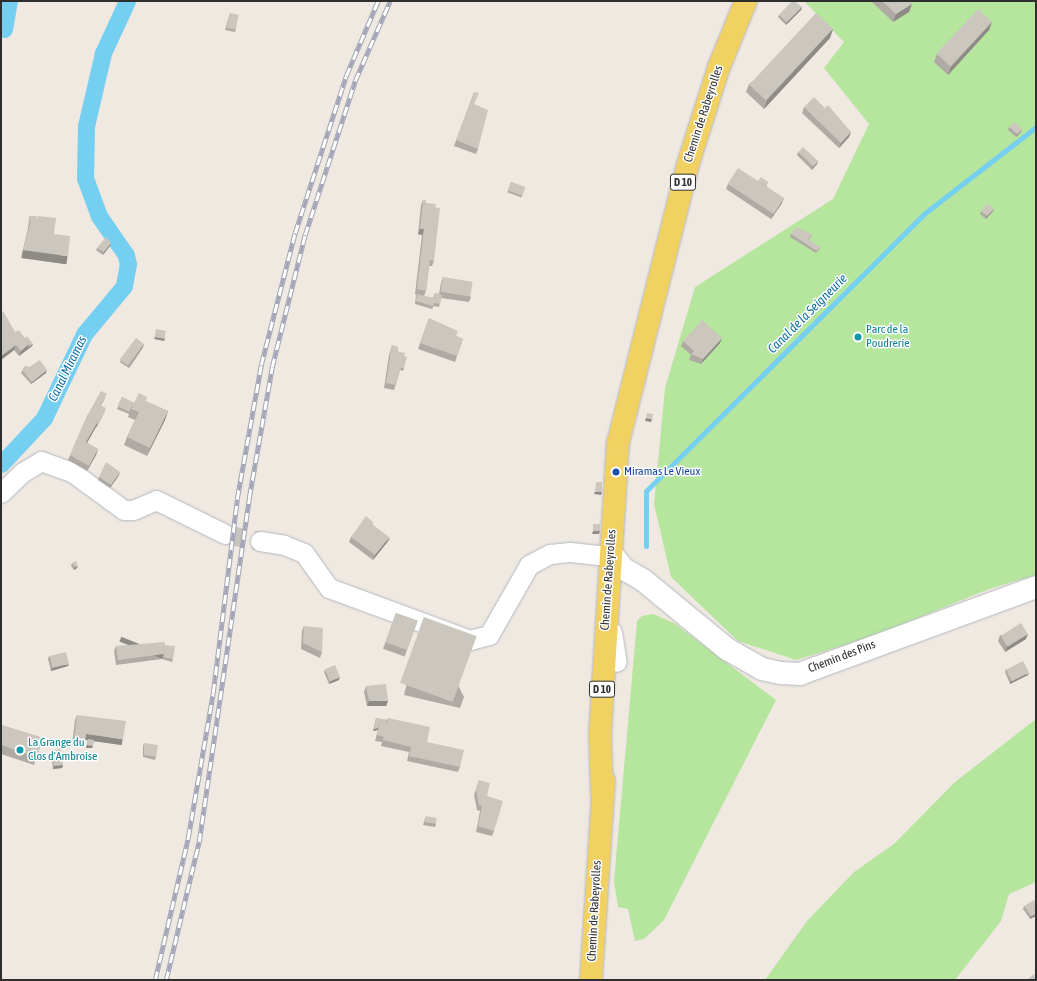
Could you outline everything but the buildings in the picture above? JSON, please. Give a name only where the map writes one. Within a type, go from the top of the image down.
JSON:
[{"type":"main road","name":"Chemin de Rabeyrolles","points":[[591,980],[602,794],[617,662],[618,443],[688,164],[719,67],[746,1]]},
{"type":"main road","name":"Chemin de Rabeyrolles","points":[[602,794],[600,735],[636,369]]},
{"type":"street","points":[[1,493],[23,472],[41,461],[72,472],[124,510],[133,510],[156,500],[225,534]]},
{"type":"street","points":[[260,541],[284,544],[304,553],[329,588],[470,640],[489,635],[529,565],[563,552],[601,555],[617,558]]},
{"type":"street","name":"Chemin des Pins","points":[[617,558],[642,580],[738,656],[762,668],[793,674],[1036,587]]},
{"type":"green space","name":"Parc de la Poudrerie","points":[[804,1],[1036,1],[1036,575],[989,589],[871,637],[796,660],[738,641],[671,577],[654,504],[665,388],[695,287],[833,199],[869,124],[824,68],[844,42]]},
{"type":"green space","points":[[653,614],[674,623],[776,700],[664,920],[644,939],[635,941],[628,909],[618,907],[614,881],[637,621],[642,616]]},
{"type":"green space","points":[[1036,719],[1036,882],[1009,894],[1001,921],[955,980],[765,980],[807,921],[854,872],[894,844],[955,782]]},
{"type":"waterway","points":[[4,29],[9,1]]},
{"type":"waterway","name":"Canal Miramas","points":[[1,464],[44,418],[84,334],[124,286],[128,264],[126,255],[99,216],[85,178],[86,126],[103,53],[127,1]]},
{"type":"waterway","name":"Canal de la Seigneurie","points":[[646,546],[646,491],[925,213],[1036,127]]},
{"type":"tunnel","points":[[225,534],[260,541]]},
{"type":"railway","points":[[155,980],[188,838],[213,693],[237,499],[261,365],[295,233],[346,76],[378,1]]},
{"type":"railway","points":[[166,980],[199,842],[249,498],[272,367],[305,235],[355,81],[390,1]]},
{"type":"place","name":"Parc de la Poudrerie","points":[[858,337]]},
{"type":"place","name":"Miramas Le Vieux","points":[[616,472]]},
{"type":"place","name":"La Grange du Clos d'Ambroise","points":[[20,750]]}]
